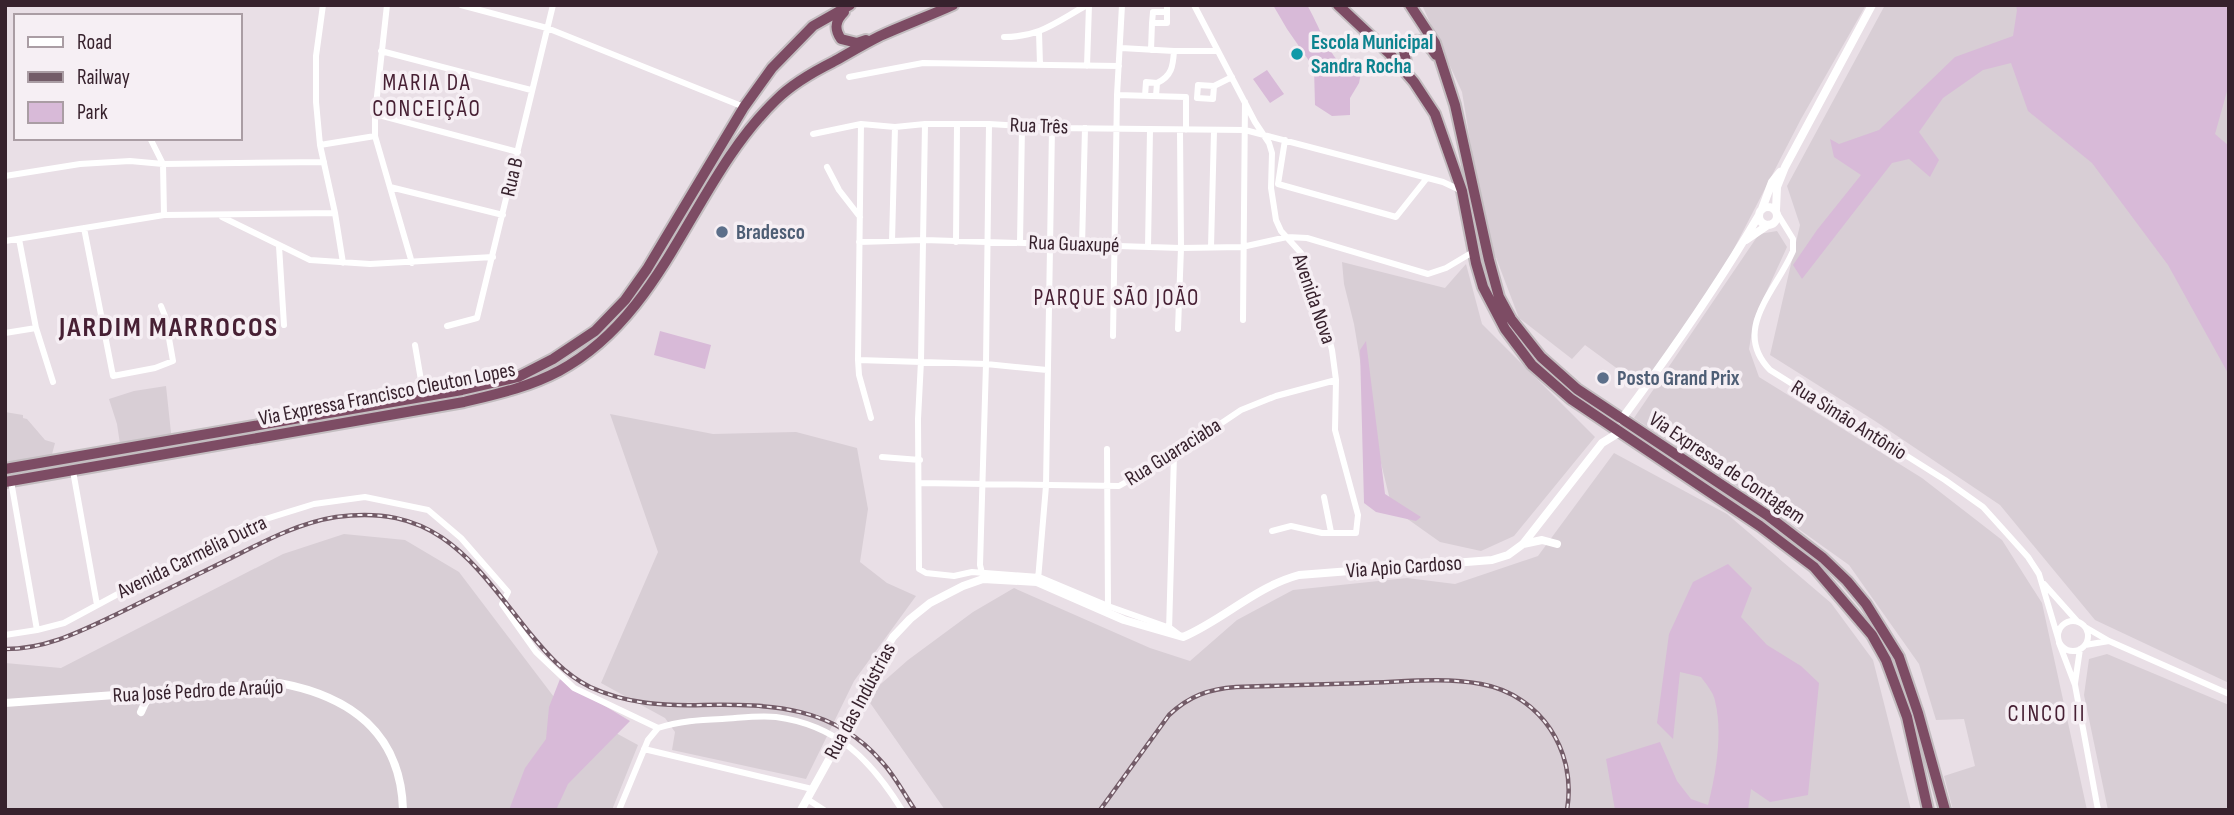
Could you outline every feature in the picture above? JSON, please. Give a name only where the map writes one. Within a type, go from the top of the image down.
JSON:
[{"type":"highway","points":[[850,5],[837,19],[835,28],[841,39],[857,43],[881,36]]},
{"type":"highway","name":"Via Expressa Francisco Cleuton Lopes","points":[[5,469],[424,398],[518,377],[553,359],[595,331],[625,300],[647,270],[744,107],[772,68],[813,26],[850,5]]},
{"type":"highway","name":"Via Expressa Francisco Cleuton Lopes","points":[[8,481],[464,402],[525,387],[561,370],[599,344],[629,314],[683,233],[711,182],[750,127],[778,97],[881,36],[953,5]]},
{"type":"highway","points":[[1338,5],[1389,53],[1414,82]]},
{"type":"highway","points":[[1410,5],[1435,43],[1441,63]]},
{"type":"highway","points":[[1441,63],[1432,48],[1424,42],[1417,40],[1408,43],[1404,49],[1404,62],[1435,114],[1462,191],[1472,247]]},
{"type":"highway","name":"Via Expressa de Contagem","points":[[1441,63],[1455,105],[1499,297],[1511,319],[1541,357],[1577,389],[1767,515],[1823,558],[1847,581],[1866,604],[1899,657],[1945,810]]},
{"type":"highway","name":"Via Expressa de Contagem","points":[[1472,247],[1490,303],[1504,329],[1532,365],[1571,399],[1760,526],[1814,567],[1872,635],[1886,660],[1907,717],[1928,810]]},
{"type":"street","points":[[323,5],[316,56],[316,102],[320,145],[343,263]]},
{"type":"street","points":[[387,5],[375,135],[412,262]]},
{"type":"street","points":[[461,5],[547,28],[744,107]]},
{"type":"street","name":"Rua B","points":[[447,326],[477,318],[553,5]]},
{"type":"street","points":[[1004,37],[1021,37],[1039,32],[1088,5],[1087,66]]},
{"type":"street","points":[[1113,336],[1116,129],[1122,5]]},
{"type":"street","name":"Avenida Nova","points":[[1194,5],[1272,153],[1271,188],[1276,220],[1281,231],[1301,253],[1332,350],[1336,380],[1335,430],[1358,515],[1356,533],[1331,532]]},
{"type":"street","points":[[1744,242],[1777,220],[1777,187],[1785,167],[1872,5]]},
{"type":"street","points":[[1151,50],[1152,23],[1153,12],[1167,9],[1167,23],[1152,23]]},
{"type":"street","points":[[1039,32],[1040,65]]},
{"type":"street","points":[[1121,48],[1218,51]]},
{"type":"street","points":[[381,51],[531,90]]},
{"type":"street","points":[[1145,96],[1146,82],[1157,83],[1168,76],[1174,51]]},
{"type":"street","points":[[849,77],[923,63],[1119,66]]},
{"type":"street","points":[[1198,98],[1198,85],[1214,86],[1232,77]]},
{"type":"street","points":[[1156,96],[1157,83]]},
{"type":"street","points":[[1117,94],[1213,99],[1214,86]]},
{"type":"street","points":[[1178,329],[1186,97]]},
{"type":"street","points":[[1243,320],[1245,100]]},
{"type":"street","points":[[375,114],[518,152]]},
{"type":"street","points":[[861,124],[858,360],[859,375],[871,418]]},
{"type":"street","name":"Rua Três","points":[[813,134],[861,124],[895,127],[989,124],[1052,128],[1245,130],[1443,182],[1462,191]]},
{"type":"street","points":[[925,124],[918,419],[919,569],[926,573],[954,576],[972,572],[983,576]]},
{"type":"street","points":[[956,242],[957,124]]},
{"type":"street","points":[[983,576],[979,565],[986,364],[989,124]]},
{"type":"street","points":[[892,241],[895,127]]},
{"type":"street","points":[[1020,242],[1022,127]]},
{"type":"street","points":[[1038,579],[1046,486],[1052,128]]},
{"type":"street","points":[[1082,246],[1085,128]]},
{"type":"street","points":[[1148,247],[1150,130]]},
{"type":"street","points":[[1211,247],[1214,131]]},
{"type":"street","points":[[320,145],[375,135]]},
{"type":"street","points":[[151,140],[163,164],[164,215]]},
{"type":"street","points":[[1285,140],[1278,184],[1396,217],[1427,178]]},
{"type":"street","points":[[5,176],[80,164],[130,161],[163,164],[324,162]]},
{"type":"street","points":[[827,167],[839,190],[860,217]]},
{"type":"street","points":[[1621,420],[1680,340],[1744,242],[1772,182],[1785,167]]},
{"type":"street","points":[[390,187],[503,215]]},
{"type":"street","points":[[1760,212],[1769,206],[1776,211]]},
{"type":"street","name":"Rua Simão Antônio","points":[[1776,211],[1793,239],[1793,251],[1755,325],[1753,341],[1760,360],[1770,370],[1983,507],[2028,556],[2042,582],[2058,640],[2075,685],[2098,810]]},
{"type":"street","points":[[1760,212],[1761,222],[1784,225]]},
{"type":"street","points":[[5,241],[164,215],[335,213]]},
{"type":"street","points":[[220,215],[310,260],[343,263],[412,262],[493,257]]},
{"type":"street","points":[[84,228],[113,376],[155,368],[173,361],[161,306]]},
{"type":"street","points":[[1287,237],[1307,238],[1428,274],[1446,268],[1472,247]]},
{"type":"street","name":"Rua Guaxupé","points":[[859,242],[924,240],[1181,248],[1242,247],[1287,237]]},
{"type":"street","points":[[19,239],[36,328],[53,382]]},
{"type":"street","points":[[279,246],[284,325]]},
{"type":"street","points":[[5,333],[36,328]]},
{"type":"street","points":[[415,345],[424,398]]},
{"type":"street","points":[[858,360],[986,364],[1047,370]]},
{"type":"street","name":"Rua Guaraciaba","points":[[919,483],[1119,486],[1174,455],[1241,410],[1276,396],[1336,380]]},
{"type":"street","name":"Via Apio Cardoso","points":[[1601,443],[1606,422]]},
{"type":"street","name":"Via Apio Cardoso","points":[[1169,631],[1182,637],[1203,628],[1280,580],[1298,575],[1492,560],[1508,555],[1523,544],[1601,443],[1620,432]]},
{"type":"street","points":[[1107,449],[1107,609]]},
{"type":"street","points":[[1169,631],[1174,455]]},
{"type":"street","points":[[882,457],[920,460]]},
{"type":"street","points":[[73,471],[97,605]]},
{"type":"street","points":[[8,481],[37,630]]},
{"type":"street","name":"Avenida Carmélia Dutra","points":[[5,635],[64,623],[246,526],[314,504],[365,497],[428,510],[461,538],[508,592],[502,604],[536,652],[574,688],[658,727]]},
{"type":"street","points":[[1272,531],[1291,526],[1322,533],[1331,532],[1324,497]]},
{"type":"street","points":[[1523,544],[1542,540],[1557,544]]},
{"type":"street","points":[[963,586],[979,565]]},
{"type":"street","name":"Rua das Indústrias","points":[[801,810],[893,638],[910,619],[930,603],[983,576],[1038,579],[1107,609],[1169,631]]},
{"type":"street","name":"Rua Simão Antônio","points":[[2042,582],[2077,621]]},
{"type":"street","points":[[2109,641],[2066,649],[2058,640],[2059,628],[2067,621],[2077,621],[2109,641],[2229,694]]},
{"type":"street","points":[[2082,647],[2088,636],[2085,627]]},
{"type":"street","name":"Rua Simão Antônio","points":[[2075,685],[2082,647]]},
{"type":"street","name":"Rua José Pedro de Araújo","points":[[5,703],[279,683],[300,687],[332,698],[358,714],[384,741],[396,763],[401,782],[403,810]]},
{"type":"street","points":[[141,712],[152,694]]},
{"type":"street","points":[[619,810],[644,749],[658,727],[674,722],[775,717],[821,730],[853,748],[868,762],[902,810]]},
{"type":"street","points":[[644,749],[812,789]]},
{"type":"street","points":[[807,799],[824,810]]},
{"type":"shaded area","points":[[1422,5],[1866,5],[1801,119],[1724,268],[1682,332],[1641,386],[1585,345],[1572,359],[1519,318],[1484,226],[1462,92]]},
{"type":"shaded area","points":[[1885,5],[2229,5],[2229,683],[2095,620],[2000,505],[1770,355],[1800,225],[1787,186]]},
{"type":"shaded area","points":[[1777,231],[1787,247],[1754,319],[1749,349],[1759,377],[1922,478],[2002,540],[2042,603],[2087,810],[1953,810],[1944,776],[1975,766],[1964,719],[1936,720],[1919,664],[1849,565],[1758,500],[1634,418],[1759,234]]},
{"type":"shaded area","points":[[1342,262],[1445,288],[1466,264],[1482,324],[1595,437],[1514,536],[1481,551],[1440,542],[1392,508],[1369,414]]},
{"type":"shaded area","points":[[166,386],[172,442],[121,451],[117,424],[109,399],[134,391]]},
{"type":"shaded area","points":[[5,412],[23,415],[45,440],[55,443],[51,458],[5,466]]},
{"type":"shaded area","points":[[610,414],[713,434],[796,432],[857,448],[868,509],[860,562],[887,583],[916,596],[854,681],[806,779],[672,750],[675,732],[665,718],[601,683],[658,552]]},
{"type":"shaded area","points":[[1614,453],[1727,514],[1831,603],[1873,660],[1911,810],[945,810],[866,697],[908,660],[973,612],[1014,588],[1150,648],[1190,661],[1237,620],[1293,590],[1407,578],[1455,584],[1538,556]]},
{"type":"shaded area","points":[[344,534],[405,540],[459,572],[557,701],[638,745],[612,810],[5,810],[5,663],[61,668],[283,554]]},
{"type":"shaded area","points":[[2107,654],[2229,705],[2229,810],[2108,810],[2084,695],[2089,659]]},
{"type":"green space","points":[[1273,5],[1307,5],[1334,56],[1345,67],[1361,73],[1359,83],[1350,98],[1350,115],[1332,116],[1315,105],[1314,68]]},
{"type":"green space","points":[[2016,5],[2229,5],[2229,84],[2215,134],[2229,146],[2229,375],[2168,265],[2092,163],[2028,111],[2011,63],[1983,70],[1943,98],[1919,132],[1939,160],[1930,177],[1909,159],[1892,163],[1802,279],[1793,265],[1861,175],[1834,157],[1830,139],[1839,144],[1879,130],[1955,57],[2013,36]]},
{"type":"green space","points":[[1267,70],[1284,94],[1270,103],[1253,79]]},
{"type":"green space","points":[[660,331],[711,345],[705,369],[654,355]]},
{"type":"green space","points":[[1366,341],[1385,494],[1421,517],[1416,521],[1376,512],[1364,503],[1360,350]]},
{"type":"green space","points":[[1728,564],[1752,588],[1741,617],[1767,645],[1801,666],[1819,683],[1808,795],[1770,802],[1751,789],[1748,810],[1615,810],[1606,759],[1660,742],[1677,781],[1691,799],[1708,805],[1716,767],[1718,726],[1714,698],[1701,677],[1680,672],[1673,739],[1657,723],[1669,634],[1693,582]]},
{"type":"green space","points":[[560,679],[630,721],[568,784],[556,810],[509,810],[525,768],[546,739],[549,707]]},
{"type":"railway","points":[[5,649],[48,643],[75,633],[294,528],[336,517],[371,515],[401,519],[427,529],[470,561],[549,655],[581,682],[604,693],[646,703],[777,708],[822,719],[863,743],[887,767],[915,810]]},
{"type":"railway","points":[[1100,810],[1169,715],[1200,695],[1236,687],[1437,680],[1481,684],[1502,690],[1537,713],[1560,747],[1569,788],[1567,810]]},
{"type":"place","name":"Escola Municipal Sandra Rocha","points":[[1297,54]]},
{"type":"place","name":"Bradesco","points":[[722,232]]},
{"type":"place","name":"Posto Grand Prix","points":[[1603,378]]},
{"type":"district","name":"MARIA DA CONCEIÇÃO","points":[[427,96]]},
{"type":"district","name":"PARQUE SÃO JOÃO","points":[[1117,298]]},
{"type":"district","name":"JARDIM MARROCOS","points":[[169,327]]},
{"type":"district","name":"CINCO II","points":[[2047,714]]}]
